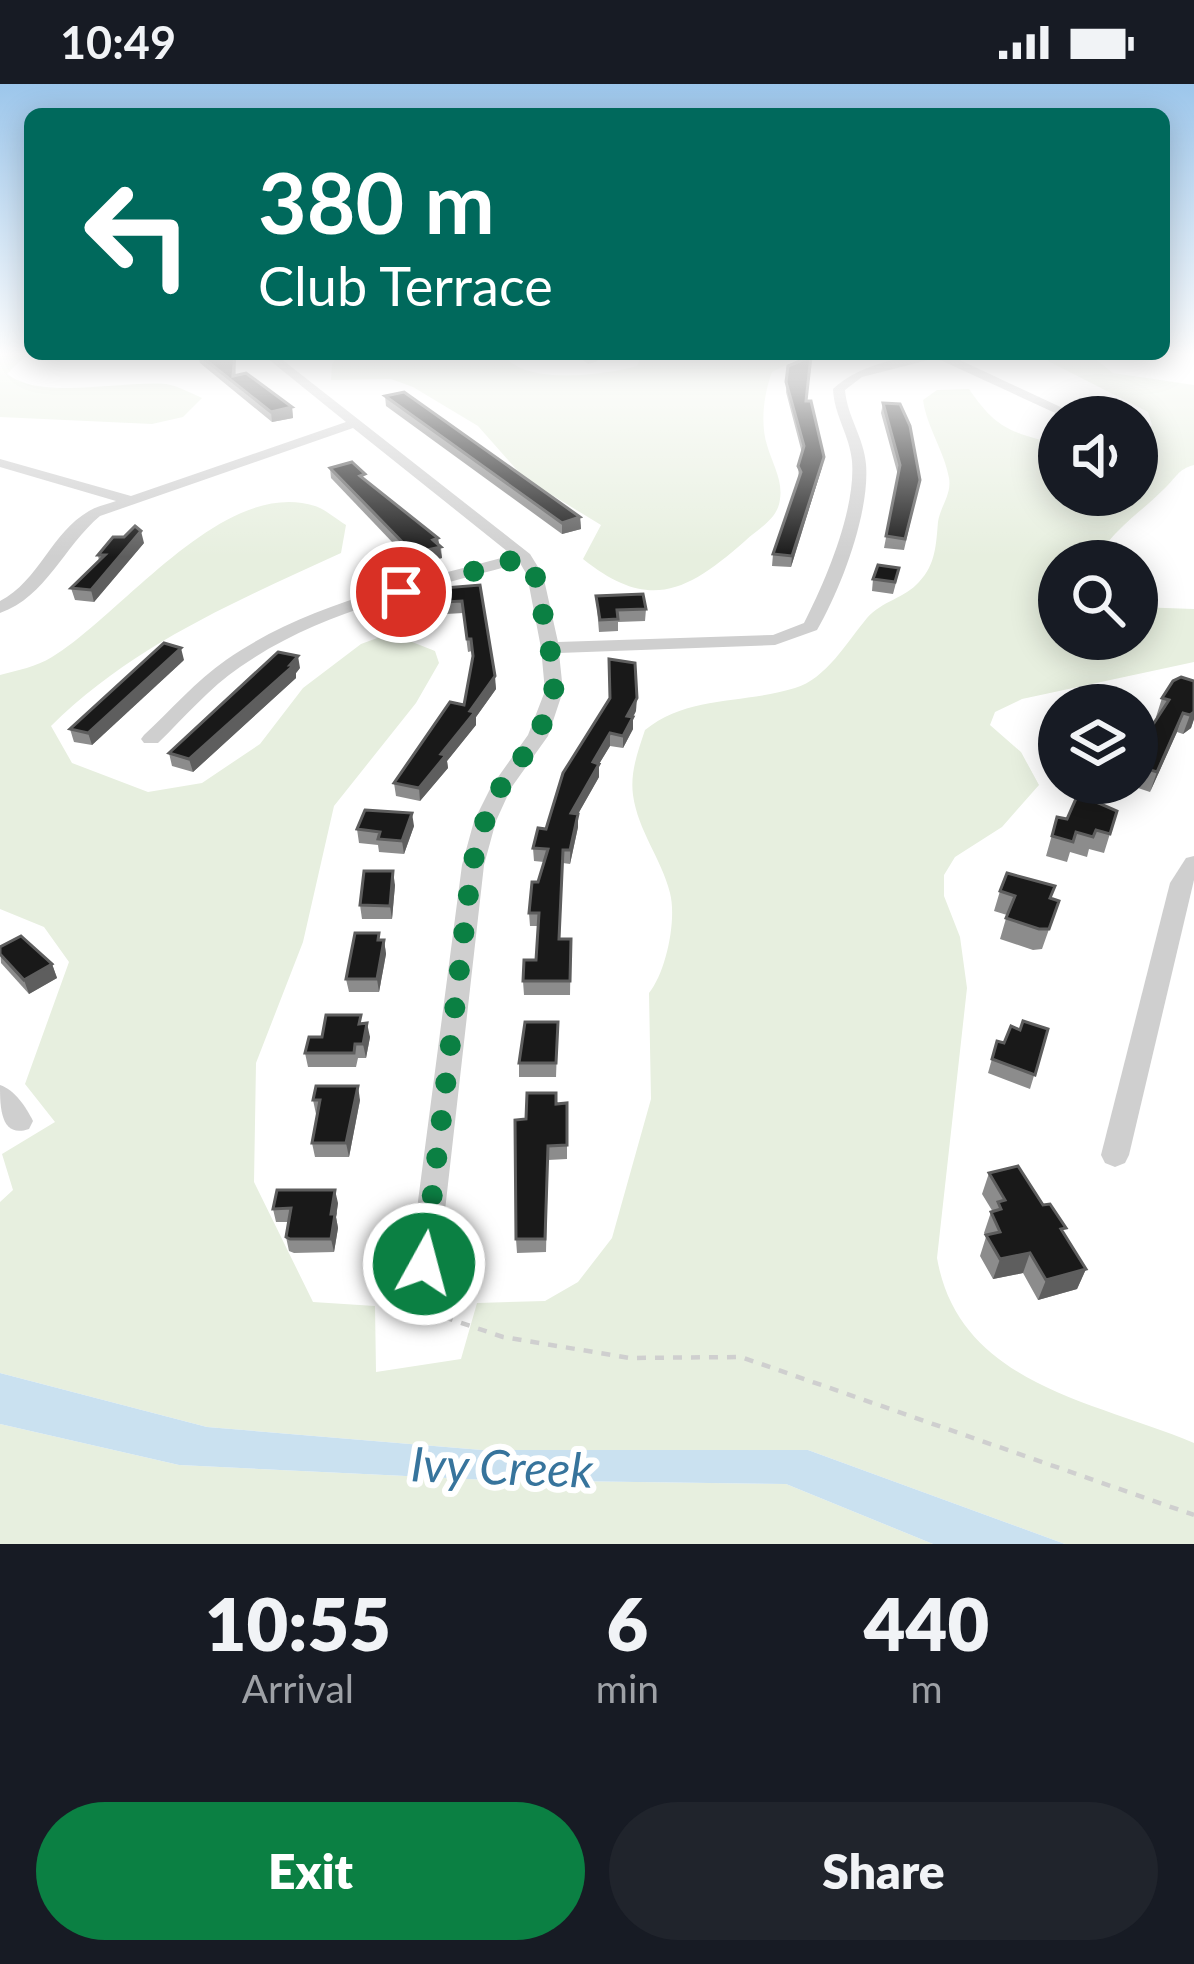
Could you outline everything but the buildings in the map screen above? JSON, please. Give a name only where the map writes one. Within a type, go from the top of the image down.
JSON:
[{"type":"street","points":[[350,421],[524,557],[535,575],[554,691],[550,713],[501,787],[472,865],[419,1309]]},
{"type":"street","points":[[550,648],[775,640],[811,626],[858,490],[859,460],[845,421]]},
{"type":"street","points":[[0,608],[21,599],[77,526],[130,500],[353,424]]},
{"type":"street","points":[[0,463],[130,500]]},
{"type":"street","points":[[151,739],[230,665],[281,634],[524,557]]},
{"type":"street","points":[[1115,1155],[1181,883],[1194,863]]},
{"type":"street","points":[[0,1096],[19,1121]]},
{"type":"path","points":[[419,1309],[503,1337],[630,1358],[741,1357],[1194,1515]]},
{"type":"green space","points":[[90,421],[165,421],[152,424]]},
{"type":"green space","points":[[470,421],[763,421],[779,478],[778,506],[762,527],[724,559],[686,583],[648,590],[628,586],[583,559],[601,525],[524,478]]},
{"type":"green space","points":[[928,421],[998,421],[1038,439],[1038,516],[1134,516],[1111,540],[1038,540],[1038,660],[1158,660],[1158,608],[1194,609],[1194,662],[1092,684],[1038,684],[1038,696],[995,712],[990,725],[1021,752],[1038,786],[1002,827],[955,857],[944,875],[944,896],[960,937],[967,988],[937,1258],[950,1301],[973,1335],[1002,1361],[1075,1399],[1194,1443],[1194,1544],[1065,1544],[808,1450],[482,1450],[207,1427],[0,1373],[0,1202],[13,1190],[2,1154],[55,1122],[25,1084],[69,962],[44,927],[0,909],[0,675],[52,657],[210,530],[245,511],[280,502],[315,506],[346,525],[341,553],[188,627],[83,697],[51,726],[72,763],[148,792],[202,783],[260,744],[303,688],[361,644],[380,637],[402,638],[435,651],[439,663],[416,703],[334,806],[303,942],[256,1063],[254,1182],[313,1302],[375,1306],[376,1372],[461,1359],[477,1303],[545,1301],[578,1282],[612,1238],[651,1099],[649,993],[665,959],[672,917],[666,880],[633,795],[645,730],[679,711],[806,683],[826,668],[873,612],[919,582],[932,561],[949,484]]},
{"type":"green space","points":[[1158,421],[1194,421],[1194,465],[1158,494]]},
{"type":"green space","points":[[0,1424],[179,1465],[489,1480],[786,1484],[933,1544],[0,1544]]},
{"type":"water","name":"Ivy Creek","points":[[0,1373],[207,1427],[482,1450],[808,1450],[1065,1544],[933,1544],[786,1484],[489,1480],[179,1465],[0,1424]]},
{"type":"route","points":[[401,592],[524,557],[535,575],[554,691],[550,713],[538,736],[501,787],[472,865],[424,1264]]}]
